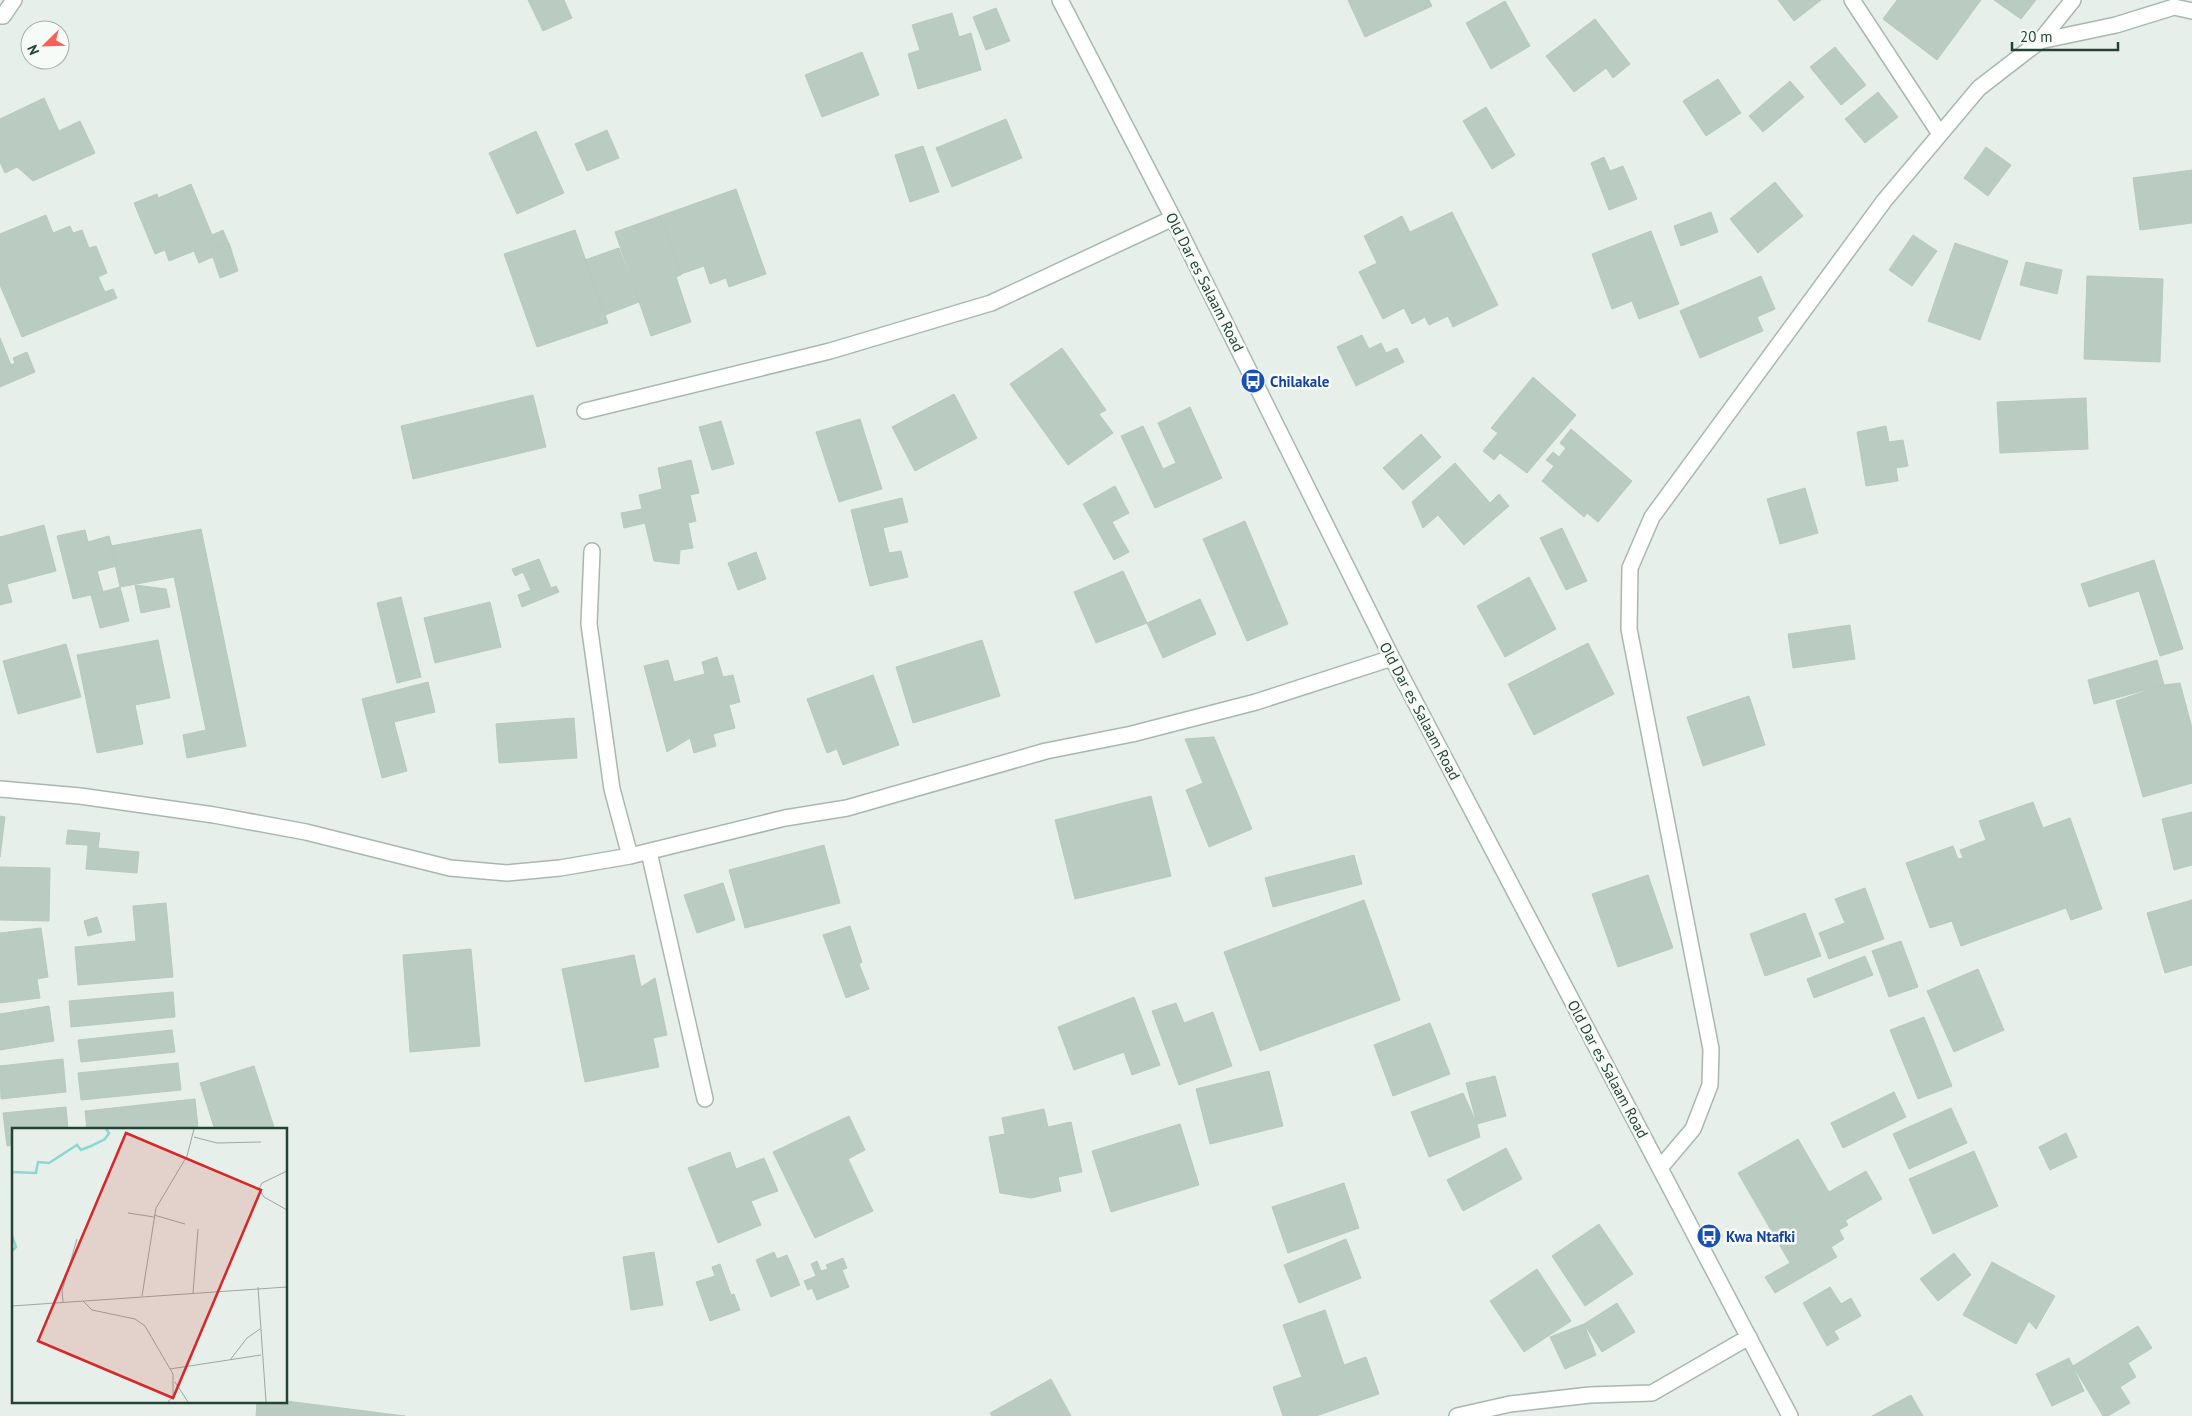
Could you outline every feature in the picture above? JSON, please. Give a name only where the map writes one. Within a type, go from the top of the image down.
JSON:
[{"type":"street","points":[[0,16],[3,16],[14,0]]},
{"type":"street","name":"Old Dar es Salaam Road","points":[[1060,0],[1174,218],[1392,658],[1790,1416]]},
{"type":"street","points":[[1852,0],[1940,134]]},
{"type":"street","points":[[1660,1168],[1693,1129],[1710,1085],[1710,1049],[1629,629],[1630,568],[1652,517],[1884,202],[1979,88],[2040,41],[2073,0]]},
{"type":"street","points":[[2040,41],[2116,25],[2174,7],[2192,11]]},
{"type":"street","points":[[585,411],[830,350],[991,303],[1174,218]]},
{"type":"street","points":[[592,551],[589,624],[612,789],[630,856]]},
{"type":"street","points":[[0,789],[80,796],[214,815],[306,832],[450,868],[508,873],[560,868],[630,856],[785,818],[847,808],[1046,751],[1132,734],[1256,702],[1392,658]]},
{"type":"street","points":[[649,852],[706,1099]]},
{"type":"street","points":[[1457,1416],[1510,1404],[1590,1395],[1652,1393],[1749,1338]]},
{"type":"building","points":[[528,0],[564,0],[572,18],[543,31]]},
{"type":"building","points":[[1348,0],[1429,0],[1432,6],[1365,37]]},
{"type":"building","points":[[1778,0],[1821,0],[1794,21]]},
{"type":"building","points":[[1897,0],[1981,0],[1937,60],[1883,19]]},
{"type":"building","points":[[1994,0],[2036,0],[2021,19]]},
{"type":"building","points":[[1505,1],[1530,46],[1491,69],[1466,23]]},
{"type":"building","points":[[996,8],[1010,41],[986,50],[973,17]]},
{"type":"building","points":[[952,13],[959,37],[971,33],[981,70],[918,89],[908,54],[920,50],[912,25]]},
{"type":"building","points":[[1595,19],[1630,64],[1613,78],[1606,68],[1574,92],[1546,56]]},
{"type":"building","points":[[1835,47],[1866,85],[1841,105],[1810,67]]},
{"type":"building","points":[[862,52],[879,95],[822,117],[805,75]]},
{"type":"building","points":[[1718,79],[1741,113],[1706,136],[1683,101]]},
{"type":"building","points":[[1790,81],[1804,97],[1763,132],[1749,116]]},
{"type":"building","points":[[1878,92],[1898,117],[1865,143],[1845,119]]},
{"type":"building","points":[[44,98],[59,131],[80,121],[95,153],[33,181],[17,167],[5,173],[0,162],[0,119]]},
{"type":"building","points":[[1486,107],[1515,155],[1492,169],[1463,121]]},
{"type":"building","points":[[1006,119],[1022,158],[952,187],[936,148]]},
{"type":"building","points":[[607,130],[619,158],[587,171],[575,144]]},
{"type":"building","points":[[536,131],[564,193],[517,214],[489,153]]},
{"type":"building","points":[[923,146],[939,192],[910,202],[895,155]]},
{"type":"building","points":[[1986,147],[2011,165],[1988,196],[1964,178]]},
{"type":"building","points":[[1604,157],[1610,171],[1623,166],[1637,199],[1609,210],[1591,163]]},
{"type":"building","points":[[2192,170],[2192,223],[2140,230],[2133,178]]},
{"type":"building","points":[[1775,182],[1803,216],[1758,253],[1730,219]]},
{"type":"building","points":[[191,184],[212,235],[223,230],[231,249],[199,263],[194,251],[169,261],[165,250],[155,254],[134,203],[157,194],[158,198]]},
{"type":"building","points":[[736,189],[766,274],[729,287],[726,278],[710,284],[704,266],[681,274],[660,216]]},
{"type":"building","points":[[1452,212],[1498,305],[1453,327],[1448,316],[1429,325],[1425,317],[1412,324],[1404,308],[1383,319],[1359,272],[1377,263],[1364,236],[1402,216],[1410,232]]},
{"type":"building","points":[[1711,212],[1718,232],[1681,246],[1674,226]]},
{"type":"building","points":[[46,215],[53,233],[70,226],[73,233],[82,230],[89,248],[96,246],[107,273],[98,277],[105,292],[113,289],[117,298],[22,337],[0,285],[0,234]]},
{"type":"building","points":[[660,216],[681,275],[676,277],[691,322],[651,336],[615,232]]},
{"type":"building","points":[[575,230],[608,323],[537,347],[504,254]]},
{"type":"building","points":[[1651,231],[1679,304],[1639,319],[1632,301],[1612,309],[1592,254]]},
{"type":"building","points":[[1913,235],[1937,251],[1912,286],[1889,270]]},
{"type":"building","points":[[229,243],[238,271],[220,278],[210,249]]},
{"type":"building","points":[[1955,243],[2008,261],[1980,340],[1928,321]]},
{"type":"building","points":[[619,248],[639,302],[605,315],[585,260]]},
{"type":"building","points":[[2026,262],[2062,270],[2057,294],[2020,285]]},
{"type":"building","points":[[1761,276],[1775,309],[1757,317],[1763,331],[1700,358],[1680,311]]},
{"type":"building","points":[[2087,276],[2163,279],[2160,362],[2084,359]]},
{"type":"building","points":[[1362,335],[1369,349],[1381,343],[1386,353],[1397,348],[1404,362],[1356,386],[1337,347]]},
{"type":"building","points":[[0,338],[11,365],[0,369]]},
{"type":"building","points":[[1062,348],[1106,410],[1099,414],[1113,433],[1068,465],[1010,384]]},
{"type":"building","points":[[27,352],[35,372],[0,387],[0,370],[15,363],[13,358]]},
{"type":"building","points":[[1533,377],[1576,415],[1527,473],[1500,453],[1494,460],[1483,451],[1498,433],[1491,428]]},
{"type":"building","points":[[954,394],[977,438],[915,471],[892,427]]},
{"type":"building","points":[[533,395],[546,447],[413,479],[401,426]]},
{"type":"building","points":[[2086,398],[2088,449],[2000,453],[1997,402]]},
{"type":"building","points":[[1190,407],[1222,478],[1155,508],[1121,436],[1143,426],[1163,469],[1176,463],[1158,423]]},
{"type":"building","points":[[860,419],[882,489],[839,502],[816,432]]},
{"type":"building","points":[[721,421],[734,464],[712,470],[699,427]]},
{"type":"building","points":[[1886,426],[1889,442],[1903,440],[1908,466],[1896,468],[1898,481],[1866,486],[1857,432]]},
{"type":"building","points":[[1571,429],[1632,481],[1598,522],[1587,513],[1584,517],[1542,481],[1554,466],[1546,460],[1553,452],[1559,457],[1566,448],[1560,443]]},
{"type":"building","points":[[1421,434],[1441,457],[1403,490],[1383,468]]},
{"type":"building","points":[[691,460],[699,493],[690,495],[696,521],[688,523],[693,548],[680,550],[679,564],[654,561],[645,523],[624,528],[621,513],[642,509],[639,495],[662,489],[658,468]]},
{"type":"building","points":[[1455,463],[1490,503],[1499,494],[1509,506],[1464,545],[1438,515],[1423,528],[1412,502]]},
{"type":"building","points":[[1115,486],[1129,513],[1112,522],[1129,552],[1114,560],[1083,504]]},
{"type":"building","points":[[1805,488],[1818,533],[1780,544],[1767,499]]},
{"type":"building","points":[[902,498],[908,522],[883,528],[889,553],[901,551],[908,577],[870,586],[851,510]]},
{"type":"building","points":[[1245,521],[1288,624],[1247,641],[1203,539]]},
{"type":"building","points":[[44,525],[56,571],[7,584],[12,602],[0,605],[0,537]]},
{"type":"building","points":[[1562,528],[1587,581],[1566,590],[1540,538]]},
{"type":"building","points":[[201,529],[246,746],[187,758],[183,735],[206,730],[174,577],[120,587],[111,546]]},
{"type":"building","points":[[85,530],[88,542],[109,536],[117,566],[97,571],[103,592],[73,599],[57,536]]},
{"type":"building","points":[[756,552],[766,579],[738,590],[728,563]]},
{"type":"building","points":[[539,559],[551,588],[556,586],[559,592],[522,607],[518,595],[531,590],[523,572],[515,576],[512,569]]},
{"type":"building","points":[[2154,560],[2183,649],[2160,656],[2139,591],[2089,607],[2081,584]]},
{"type":"building","points":[[1123,571],[1147,623],[1096,643],[1074,592]]},
{"type":"building","points":[[1529,577],[1556,629],[1505,657],[1477,606]]},
{"type":"building","points":[[135,585],[166,589],[170,607],[141,613]]},
{"type":"building","points":[[120,587],[129,621],[100,628],[91,595]]},
{"type":"building","points":[[401,597],[421,677],[397,683],[377,603]]},
{"type":"building","points":[[1200,599],[1216,634],[1163,658],[1147,623]]},
{"type":"building","points":[[490,602],[501,647],[435,663],[424,618]]},
{"type":"building","points":[[1850,625],[1855,659],[1793,668],[1788,634]]},
{"type":"building","points":[[158,640],[170,698],[135,705],[143,744],[97,753],[77,655]]},
{"type":"building","points":[[982,640],[1000,696],[913,723],[896,667]]},
{"type":"building","points":[[1588,643],[1614,694],[1534,735],[1508,684]]},
{"type":"building","points":[[66,644],[81,697],[18,714],[3,661]]},
{"type":"building","points":[[717,657],[723,677],[733,675],[740,702],[729,705],[735,728],[713,734],[716,746],[694,753],[690,738],[667,752],[644,666],[668,660],[674,682],[705,674],[702,662]]},
{"type":"building","points":[[2157,660],[2164,685],[2094,704],[2088,680]]},
{"type":"building","points":[[873,675],[899,745],[843,765],[837,749],[827,753],[807,699]]},
{"type":"building","points":[[428,682],[435,712],[394,722],[407,771],[382,778],[362,699]]},
{"type":"building","points":[[2180,683],[2192,728],[2192,783],[2143,797],[2116,701],[2164,685]]},
{"type":"building","points":[[1749,696],[1765,745],[1703,766],[1687,717]]},
{"type":"building","points":[[574,718],[577,758],[499,763],[496,724]]},
{"type":"building","points":[[1214,737],[1252,829],[1209,847],[1186,790],[1203,783],[1185,739]]},
{"type":"building","points":[[1151,796],[1171,876],[1075,899],[1055,820]]},
{"type":"building","points":[[2033,802],[2043,828],[2070,818],[2102,909],[2071,920],[2066,908],[1961,946],[1952,921],[1930,928],[1906,863],[1953,846],[1958,859],[1963,858],[1960,850],[1986,840],[1979,821]]},
{"type":"building","points":[[2192,812],[2192,865],[2174,870],[2162,819]]},
{"type":"building","points":[[0,816],[5,817],[0,857]]},
{"type":"building","points":[[68,830],[100,833],[98,848],[139,852],[137,873],[86,869],[88,845],[66,844]]},
{"type":"building","points":[[824,845],[840,903],[745,928],[729,870]]},
{"type":"building","points":[[1354,855],[1362,884],[1273,907],[1265,878]]},
{"type":"building","points":[[0,867],[50,868],[49,921],[0,920]]},
{"type":"building","points":[[1648,875],[1673,948],[1618,967],[1592,894]]},
{"type":"building","points":[[723,883],[735,920],[697,933],[684,895]]},
{"type":"building","points":[[1865,888],[1884,939],[1829,959],[1819,933],[1845,923],[1835,899]]},
{"type":"building","points":[[1364,900],[1400,1000],[1260,1051],[1224,952]]},
{"type":"building","points":[[2192,900],[2192,965],[2165,973],[2147,913]]},
{"type":"building","points":[[166,903],[173,977],[78,985],[75,947],[136,941],[133,906]]},
{"type":"building","points":[[1805,913],[1821,956],[1765,976],[1750,934]]},
{"type":"building","points":[[97,917],[102,932],[88,936],[84,921]]},
{"type":"building","points":[[850,926],[862,962],[859,964],[869,989],[846,998],[823,935]]},
{"type":"building","points":[[41,928],[48,977],[37,979],[40,998],[0,1003],[0,933]]},
{"type":"building","points":[[1901,941],[1918,987],[1889,997],[1872,951]]},
{"type":"building","points":[[471,949],[480,1046],[410,1052],[403,955]]},
{"type":"building","points":[[634,955],[641,987],[655,978],[667,1035],[653,1038],[659,1067],[585,1082],[562,969]]},
{"type":"building","points":[[1865,956],[1873,975],[1814,998],[1807,979]]},
{"type":"building","points":[[1978,969],[2004,1030],[1954,1052],[1927,991]]},
{"type":"building","points":[[173,992],[175,1017],[71,1027],[69,1001]]},
{"type":"building","points":[[1134,997],[1160,1065],[1132,1075],[1124,1052],[1074,1070],[1058,1027]]},
{"type":"building","points":[[1176,1003],[1184,1023],[1213,1012],[1232,1066],[1179,1085],[1152,1011]]},
{"type":"building","points":[[49,1006],[54,1041],[0,1050],[0,1014]]},
{"type":"building","points":[[1924,1017],[1952,1086],[1918,1099],[1890,1030]]},
{"type":"building","points":[[1430,1023],[1450,1074],[1393,1096],[1374,1045]]},
{"type":"building","points":[[172,1030],[175,1052],[81,1062],[78,1040]]},
{"type":"building","points":[[63,1059],[66,1092],[1,1099],[0,1066]]},
{"type":"building","points":[[178,1063],[181,1090],[81,1100],[78,1073]]},
{"type":"building","points":[[254,1066],[274,1128],[214,1128],[200,1083]]},
{"type":"building","points":[[1269,1071],[1283,1126],[1210,1144],[1196,1089]]},
{"type":"building","points":[[1495,1076],[1506,1116],[1477,1124],[1466,1083]]},
{"type":"building","points":[[1894,1092],[1906,1117],[1843,1148],[1831,1123]]},
{"type":"building","points":[[1463,1093],[1477,1124],[1480,1137],[1429,1157],[1411,1112]]},
{"type":"building","points":[[195,1099],[198,1128],[87,1128],[85,1111]]},
{"type":"building","points":[[66,1107],[68,1128],[12,1128],[12,1145],[7,1146],[3,1113]]},
{"type":"building","points":[[1951,1108],[1967,1143],[1909,1169],[1893,1134]]},
{"type":"building","points":[[1044,1109],[1048,1127],[1071,1122],[1082,1172],[1058,1177],[1061,1191],[1031,1198],[1000,1193],[989,1137],[1005,1134],[1002,1118]]},
{"type":"building","points":[[849,1116],[865,1150],[848,1159],[873,1211],[815,1238],[773,1152]]},
{"type":"building","points":[[1180,1124],[1199,1185],[1111,1212],[1092,1151]]},
{"type":"building","points":[[2066,1133],[2077,1157],[2050,1170],[2039,1147]]},
{"type":"building","points":[[1798,1139],[1848,1225],[1839,1230],[1844,1239],[1831,1247],[1837,1257],[1775,1293],[1765,1277],[1790,1263],[1738,1173]]},
{"type":"building","points":[[1506,1148],[1522,1179],[1463,1211],[1447,1180]]},
{"type":"building","points":[[1974,1151],[1998,1206],[1933,1234],[1909,1179]]},
{"type":"building","points":[[730,1152],[736,1169],[764,1158],[778,1191],[751,1201],[761,1225],[718,1243],[688,1168]]},
{"type":"building","points":[[1866,1171],[1882,1199],[1846,1220],[1829,1192]]},
{"type":"building","points":[[1344,1183],[1359,1228],[1288,1253],[1272,1207]]},
{"type":"building","points":[[1599,1224],[1633,1274],[1585,1306],[1552,1256]]},
{"type":"building","points":[[1346,1239],[1361,1278],[1299,1303],[1284,1265]]},
{"type":"building","points":[[654,1252],[663,1305],[631,1310],[623,1257]]},
{"type":"building","points":[[774,1252],[777,1259],[787,1255],[800,1285],[771,1297],[756,1260]]},
{"type":"building","points":[[1954,1253],[1971,1275],[1938,1301],[1920,1279]]},
{"type":"building","points":[[843,1258],[847,1268],[842,1270],[849,1287],[817,1300],[812,1288],[808,1290],[804,1281],[816,1276],[811,1264],[817,1261],[821,1271],[828,1269],[826,1265]]},
{"type":"building","points":[[1992,1262],[2055,1296],[2036,1329],[2029,1321],[2016,1344],[1963,1315]]},
{"type":"building","points":[[720,1264],[731,1295],[734,1294],[740,1310],[710,1321],[696,1282],[715,1276],[712,1267]]},
{"type":"building","points":[[1537,1269],[1571,1321],[1524,1352],[1490,1301]]},
{"type":"building","points":[[1830,1287],[1841,1304],[1851,1298],[1861,1316],[1834,1331],[1839,1339],[1827,1346],[1803,1303]]},
{"type":"building","points":[[1617,1303],[1635,1332],[1602,1352],[1584,1324]]},
{"type":"building","points":[[1325,1310],[1344,1365],[1366,1357],[1379,1394],[1316,1416],[1283,1416],[1273,1387],[1302,1377],[1283,1325]]},
{"type":"building","points":[[1584,1324],[1596,1355],[1565,1369],[1550,1337]]},
{"type":"building","points":[[2138,1326],[2152,1348],[2128,1363],[2136,1377],[2120,1387],[2130,1403],[2108,1416],[2103,1416],[2073,1366]]},
{"type":"building","points":[[2069,1358],[2084,1391],[2052,1406],[2036,1374]]},
{"type":"building","points":[[1051,1379],[1071,1416],[992,1416],[990,1413]]},
{"type":"building","points":[[1911,1395],[1923,1416],[1872,1416]]},
{"type":"building","points":[[288,1401],[405,1416],[256,1416],[257,1404],[288,1404]]},
{"type":"place","name":"Chilakale","points":[[1253,381]]},
{"type":"place","name":"Kwa Ntafki","points":[[1709,1236]]}]
